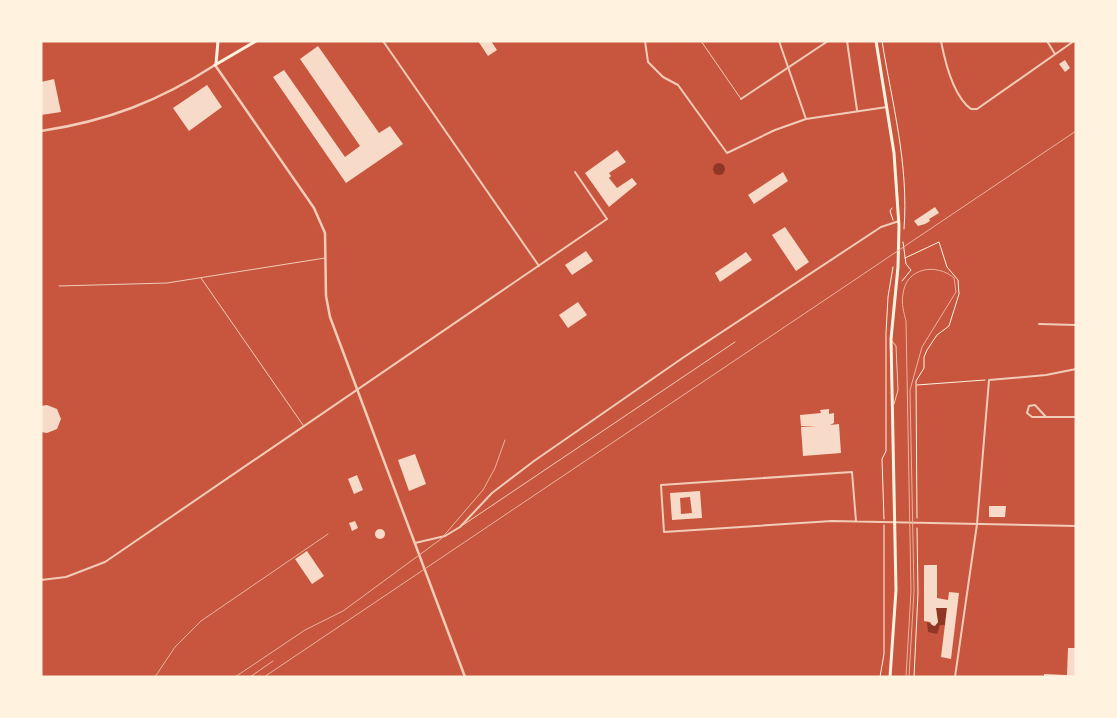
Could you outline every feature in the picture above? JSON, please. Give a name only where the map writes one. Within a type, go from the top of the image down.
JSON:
[{"type":"main road","points":[[216,65],[218,41]]},
{"type":"main road","points":[[216,65],[256,41]]},
{"type":"main road","points":[[876,41],[894,153],[899,221],[897,274],[891,339],[896,590],[890,677]]},
{"type":"street","points":[[383,41],[539,266]]},
{"type":"street","points":[[644,41],[648,62],[662,77],[678,85],[727,152],[774,130],[806,119],[887,107]]},
{"type":"street","points":[[779,41],[806,119]]},
{"type":"street","points":[[741,100],[828,41]]},
{"type":"street","points":[[847,41],[857,110]]},
{"type":"street","points":[[941,41],[944,59],[952,81],[971,109],[977,109],[1074,41]]},
{"type":"street","points":[[1047,41],[1055,54]]},
{"type":"street","points":[[41,131],[84,124],[123,113],[167,94],[216,65],[314,208],[325,233],[328,308],[356,390],[465,677]]},
{"type":"street","points":[[41,580],[66,577],[105,562],[607,219],[575,172]]},
{"type":"street","points":[[414,544],[445,536],[460,526],[492,493],[534,461],[684,357],[881,227],[899,221]]},
{"type":"street","points":[[1039,324],[1076,325]]},
{"type":"street","points":[[955,677],[976,524],[989,380],[1052,374],[1076,369]]},
{"type":"street","points":[[1046,417],[1035,405],[1029,406],[1027,410],[1032,417],[1046,417],[1076,417]]},
{"type":"street","points":[[856,521],[852,472],[661,485],[664,532],[798,522],[856,521],[1076,526]]},
{"type":"lane","points":[[700,41],[741,100]]},
{"type":"lane","points":[[59,286],[167,283],[326,257]]},
{"type":"lane","points":[[201,278],[303,425]]},
{"type":"lane","points":[[891,339],[896,346],[898,390],[891,412]]},
{"type":"lane","points":[[460,526],[735,342]]},
{"type":"path","points":[[882,41],[902,153],[904,219]]},
{"type":"path","points":[[892,208],[890,211],[893,218]]},
{"type":"path","points":[[902,281],[911,270],[904,258],[903,237]]},
{"type":"path","points":[[904,258],[939,242],[947,267],[958,280],[959,294],[949,326],[937,335],[926,350],[924,368],[916,385],[917,518]]},
{"type":"path","points":[[880,677],[884,654],[882,460],[886,451],[887,304],[894,262]]},
{"type":"path","points":[[916,385],[985,380]]},
{"type":"path","points":[[914,677],[918,593],[917,528]]},
{"type":"shaded area","points":[[719,163],[725,169],[719,175],[713,169]]},
{"type":"shaded area","points":[[936,608],[947,608],[945,625],[940,625],[937,634],[928,632],[927,622],[934,626],[938,623]]},
{"type":"building","points":[[478,41],[491,41],[497,50],[488,56]]},
{"type":"building","points":[[318,46],[379,133],[390,126],[403,144],[346,183],[273,77],[284,70],[345,157],[360,146],[300,59]]},
{"type":"building","points":[[1065,60],[1070,68],[1065,72],[1059,64]]},
{"type":"building","points":[[54,79],[61,112],[41,115],[41,82]]},
{"type":"building","points":[[207,85],[222,107],[189,131],[173,108]]},
{"type":"building","points":[[617,150],[626,162],[609,173],[611,176],[609,178],[617,188],[632,178],[637,184],[609,207],[585,173]]},
{"type":"building","points":[[783,172],[788,181],[754,204],[748,195]]},
{"type":"building","points":[[935,207],[939,213],[929,219],[930,221],[918,226],[914,221]]},
{"type":"building","points":[[785,227],[809,262],[796,271],[772,235]]},
{"type":"building","points":[[586,251],[593,261],[572,275],[565,265]]},
{"type":"building","points":[[746,252],[752,260],[720,282],[715,273]]},
{"type":"building","points":[[578,302],[587,315],[568,328],[559,315]]},
{"type":"building","points":[[47,405],[57,409],[61,419],[57,429],[47,433],[41,432],[41,406]]},
{"type":"building","points":[[829,409],[829,414],[834,413],[834,423],[830,425],[839,424],[841,453],[803,456],[801,427],[816,426],[801,426],[800,415],[821,413],[820,410]]},
{"type":"building","points":[[415,454],[426,484],[409,491],[398,460]]},
{"type":"building","points":[[357,475],[363,490],[354,494],[348,479]]},
{"type":"building","points":[[700,491],[702,518],[672,520],[670,493]],"holes":[[[690,497],[692,513],[681,514],[680,498]]]},
{"type":"building","points":[[989,506],[1006,506],[1005,517],[989,517]]},
{"type":"building","points":[[355,521],[358,528],[352,531],[349,523]]},
{"type":"building","points":[[378,529],[382,529],[385,534],[384,538],[378,539],[375,536],[375,532]]},
{"type":"building","points":[[307,551],[324,576],[312,584],[295,559]]},
{"type":"building","points":[[924,565],[937,565],[937,598],[948,600],[949,592],[959,593],[951,659],[941,657],[947,608],[936,608],[938,622],[935,626],[930,622],[924,621]]},
{"type":"building","points":[[1068,648],[1076,648],[1076,677],[1044,677],[1044,674],[1067,675]]},
{"type":"tram line","points":[[906,677],[911,591],[906,321],[902,297],[905,285],[910,278],[916,273],[931,269],[947,273],[954,278],[956,292],[922,347],[910,390],[914,591],[909,677]]},
{"type":"railway","points":[[264,677],[1076,131]]},
{"type":"railway","points":[[235,677],[305,630],[343,611],[441,539],[483,490],[495,468],[505,440]]},
{"type":"railway","points":[[155,677],[175,647],[201,621],[328,534]]},
{"type":"railway","points":[[250,677],[273,661]]}]
